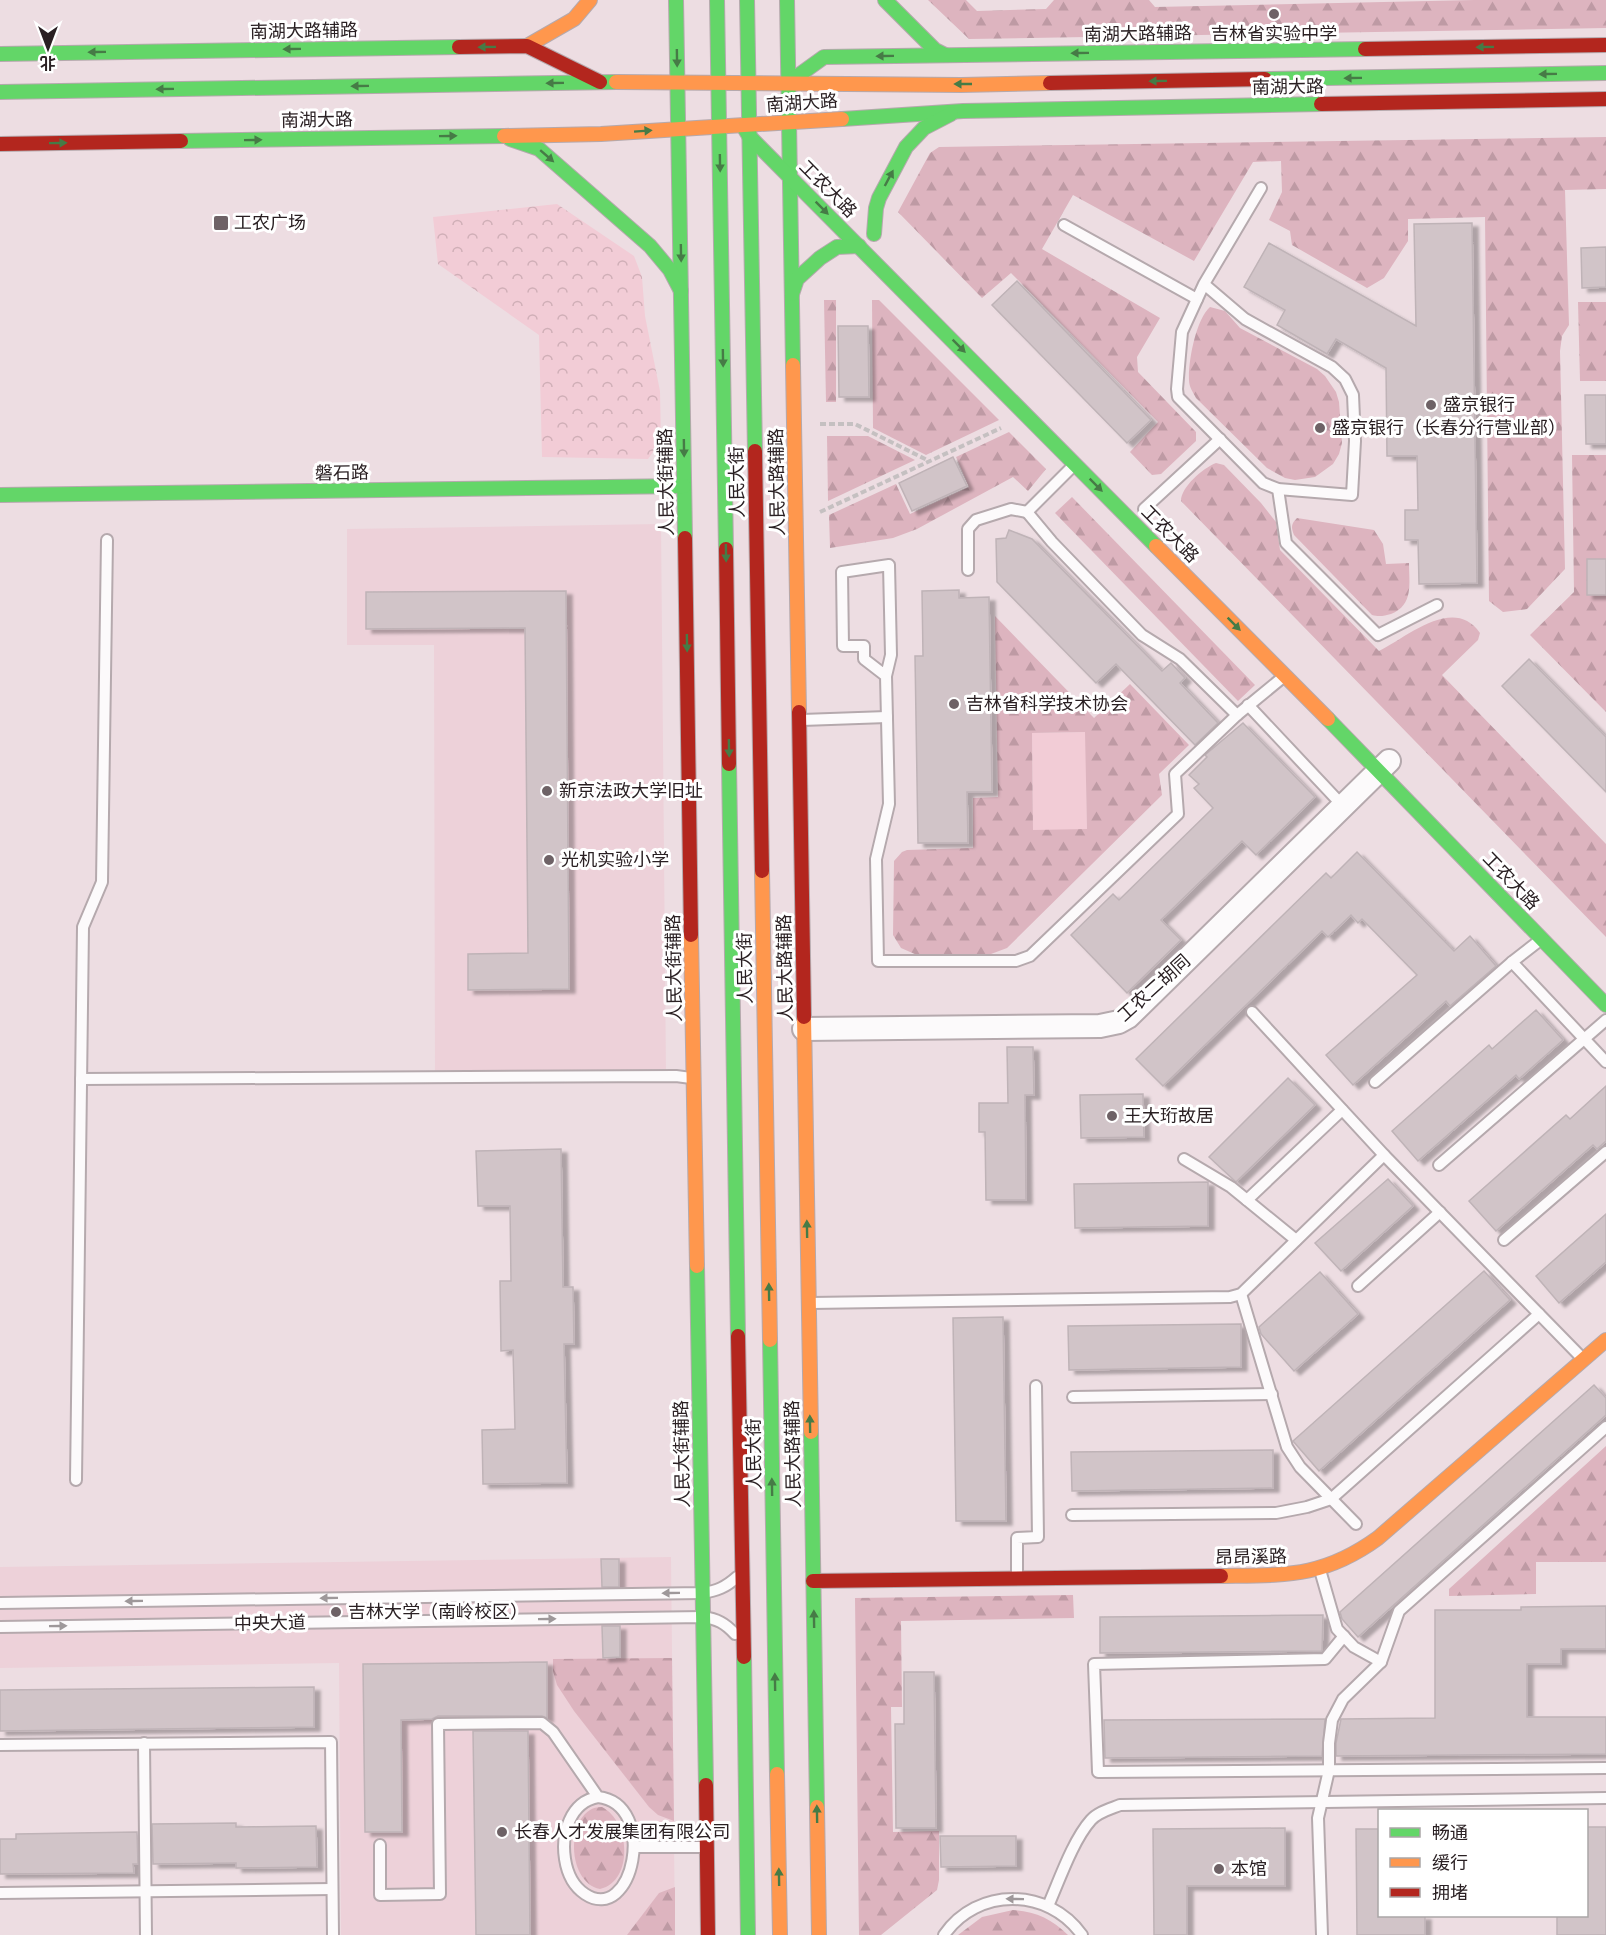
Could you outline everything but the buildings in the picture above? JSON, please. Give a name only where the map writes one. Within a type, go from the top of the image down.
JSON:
[{"type":"main road","points":[[527,46],[574,19],[590,0]]},
{"type":"main road","name":"人民大街辅路","points":[[676,0],[708,1935]]},
{"type":"main road","name":"人民大街","points":[[717,0],[748,1935]]},
{"type":"main road","name":"人民大街","points":[[747,0],[748,83],[741,121],[780,1935]]},
{"type":"main road","name":"人民大路辅路","points":[[787,0],[819,1935]]},
{"type":"main road","points":[[885,0],[935,50],[945,55]]},
{"type":"main road","name":"南湖大路辅路","points":[[788,84],[824,57],[1606,45]]},
{"type":"main road","name":"南湖大路辅路","points":[[0,54],[527,46],[600,82]]},
{"type":"main road","name":"南湖大路","points":[[0,92],[600,82],[973,84],[1606,73]]},
{"type":"main road","name":"工农大路","points":[[718,83],[741,121],[790,177],[1285,676],[1388,763],[1542,939],[1606,1005]]},
{"type":"main road","name":"工农大路","points":[[748,83],[771,123],[804,162]]},
{"type":"main road","name":"南湖大路","points":[[0,144],[601,134],[719,126],[741,121],[771,123],[963,111],[1606,99]]},
{"type":"main road","name":"工农大路","points":[[858,217],[878,238],[876,208],[879,198],[910,139],[935,119],[963,111]]},
{"type":"main road","points":[[493,136],[520,141],[539,149],[650,246],[670,270],[681,291]]},
{"type":"main road","points":[[792,294],[797,279],[820,258],[837,247],[860,246]]},
{"type":"main road","name":"磐石路","points":[[0,495],[684,486]]},
{"type":"main road","name":"昂昂溪路","points":[[813,1581],[1279,1575],[1320,1570],[1360,1552],[1378,1538],[1584,1359],[1603,1348]]},
{"type":"street","name":"工农二胡同","points":[[804,1029],[1100,1026],[1119,1022],[1128,1017],[1388,763]]},
{"type":"lane","points":[[1204,284],[1245,319],[1332,367],[1345,379],[1353,395],[1355,441],[1352,495],[1278,489],[1263,483],[1178,397],[1182,332],[1204,284],[1261,188]]},
{"type":"lane","points":[[1064,225],[1197,299]]},
{"type":"lane","points":[[1144,509],[1220,439]]},
{"type":"lane","points":[[1027,512],[1075,464]]},
{"type":"lane","points":[[1278,489],[1286,543],[1378,635],[1437,605]]},
{"type":"lane","points":[[968,570],[968,530],[976,520],[1011,509],[1027,512],[1052,542],[1142,635],[1180,659],[1237,715]]},
{"type":"lane","points":[[76,1480],[83,927],[102,882],[107,540]]},
{"type":"lane","points":[[886,676],[864,658],[864,646],[843,646],[842,572],[889,565],[891,655],[886,676],[889,804],[876,859],[878,961],[1016,961],[1030,956],[1178,814],[1175,774],[1248,705],[1285,676]]},
{"type":"lane","points":[[1248,705],[1343,806]]},
{"type":"lane","points":[[799,720],[887,717]]},
{"type":"lane","points":[[1375,1082],[1512,962],[1542,939]]},
{"type":"lane","points":[[1512,962],[1606,1062]]},
{"type":"lane","points":[[1252,1012],[1384,1155],[1584,1359]]},
{"type":"lane","points":[[1439,1166],[1606,1020]]},
{"type":"lane","points":[[81,1079],[664,1076],[694,1079]]},
{"type":"lane","points":[[1247,1200],[1342,1110]]},
{"type":"lane","points":[[1504,1240],[1606,1152]]},
{"type":"lane","points":[[808,1304],[1230,1297],[1241,1294],[1384,1155]]},
{"type":"lane","points":[[1184,1159],[1232,1187],[1296,1240]]},
{"type":"lane","points":[[1358,1286],[1440,1212]]},
{"type":"lane","points":[[1241,1294],[1287,1447],[1300,1467],[1356,1524]]},
{"type":"lane","points":[[1072,1515],[1276,1512],[1307,1507],[1331,1499],[1539,1314]]},
{"type":"lane","points":[[1017,1578],[1017,1538],[1038,1538],[1035,1386]]},
{"type":"lane","points":[[1073,1397],[1272,1394]]},
{"type":"lane","points":[[1322,1935],[1318,1818],[1329,1770],[1332,1720],[1343,1699],[1381,1662],[1400,1611],[1606,1427]]},
{"type":"lane","name":"中央大道","points":[[0,1603],[702,1593],[716,1591],[726,1586],[742,1569]]},
{"type":"lane","points":[[1320,1570],[1337,1629],[1354,1647],[1381,1662]]},
{"type":"lane","name":"中央大道","points":[[0,1627],[703,1617],[717,1619],[727,1626],[743,1648]]},
{"type":"lane","points":[[1344,1636],[1325,1659],[1094,1664],[1098,1772],[1606,1768]]},
{"type":"lane","points":[[380,1845],[380,1895],[440,1894],[438,1724],[542,1723],[553,1732],[598,1797]]},
{"type":"lane","points":[[0,1745],[331,1742],[333,1935]]},
{"type":"lane","points":[[144,1743],[146,1935]]},
{"type":"lane","points":[[598,1797],[612,1801],[623,1812],[631,1828],[634,1847],[624,1884],[613,1895],[600,1899],[586,1895],[575,1884],[565,1858],[566,1829],[574,1812],[585,1801],[598,1797]]},
{"type":"lane","points":[[1048,1906],[1079,1836],[1092,1819],[1120,1805],[1606,1798]]},
{"type":"lane","points":[[634,1847],[707,1846]]},
{"type":"lane","points":[[0,1893],[332,1889]]},
{"type":"lane","points":[[944,1935],[966,1912],[1000,1899],[1025,1899],[1048,1906],[1069,1919],[1082,1935]]},
{"type":"path","points":[[813,424],[855,424],[930,461]]},
{"type":"path","points":[[814,515],[1002,428]]},
{"type":"shaded area","name":"光机实验小学","points":[[661,524],[666,1075],[435,1078],[434,645],[347,645],[347,529]]},
{"type":"shaded area","points":[[671,1557],[675,1935],[341,1935],[339,1663],[0,1668],[0,1567]]},
{"type":"green space","name":"吉林省实验中学","points":[[928,0],[966,0],[977,11],[1046,9],[1054,0],[1149,0],[1155,7],[1474,0],[1606,0],[1606,28],[969,39]]},
{"type":"green space","points":[[1606,137],[1606,189],[1565,190],[1569,325],[1562,336],[1560,351],[1565,569],[1527,609],[1503,612],[1489,601],[1485,217],[1408,219],[1408,241],[1384,278],[1367,288],[1292,245],[1290,231],[1269,220],[1282,192],[1281,161],[1253,162],[1194,261],[1073,195],[1042,249],[1160,318],[1137,357],[1138,372],[1196,432],[1196,441],[1161,474],[1152,475],[1130,452],[1158,422],[1011,273],[982,298],[898,212],[930,153],[939,147]]},
{"type":"green space","points":[[557,204],[634,256],[642,277],[645,316],[660,391],[661,441],[648,459],[542,457],[539,335],[438,264],[433,217]]},
{"type":"green space","points":[[824,300],[836,300],[836,402],[826,402]]},
{"type":"green space","points":[[872,300],[879,300],[999,420],[926,455],[873,428]]},
{"type":"green space","points":[[1578,302],[1606,302],[1606,381],[1580,381]]},
{"type":"green space","points":[[1210,307],[1225,311],[1240,328],[1317,369],[1336,392],[1339,402],[1342,443],[1333,464],[1315,477],[1295,480],[1285,478],[1267,468],[1196,398],[1189,383],[1190,363],[1197,331]]},
{"type":"green space","points":[[1009,432],[1046,469],[1028,491],[1013,477],[917,529],[893,538],[830,548],[829,515],[896,484],[910,514],[969,487],[956,457]]},
{"type":"green space","points":[[827,436],[868,436],[915,460],[828,501]]},
{"type":"green space","points":[[1572,455],[1606,455],[1606,712],[1530,635],[1574,592]]},
{"type":"green space","points":[[1216,463],[1224,465],[1276,522],[1280,550],[1379,651],[1416,629],[1444,618],[1457,618],[1469,622],[1480,633],[1478,640],[1442,675],[1606,844],[1606,937],[1181,501],[1185,490],[1194,479]]},
{"type":"green space","points":[[1072,497],[1255,685],[1238,701],[1055,513]]},
{"type":"green space","points":[[1297,518],[1374,530],[1383,544],[1386,564],[1409,563],[1409,593],[1404,605],[1391,614],[1372,615],[1294,535],[1292,526]]},
{"type":"green space","points":[[995,616],[1094,718],[1130,684],[1189,745],[1159,774],[1162,795],[1007,948],[991,954],[917,955],[901,948],[893,935],[894,861],[907,850],[973,848],[973,798],[998,797]],"holes":[[[1085,732],[1087,829],[1033,830],[1032,733]]]},
{"type":"green space","points":[[1086,732],[1087,830],[1033,830],[1032,733]]},
{"type":"green space","points":[[1606,1446],[1606,1562],[1536,1562],[1536,1594],[1449,1596],[1449,1589]]},
{"type":"green space","points":[[1073,1595],[1074,1618],[901,1621],[902,1707],[891,1707],[893,1832],[939,1831],[939,1880],[937,1890],[881,1935],[859,1935],[855,1598]]},
{"type":"green space","points":[[672,1658],[674,1821],[658,1815],[649,1807],[574,1711],[557,1685],[553,1671],[553,1659]]},
{"type":"green space","points":[[602,1807],[611,1814],[618,1825],[623,1837],[624,1850],[619,1875],[611,1884],[600,1889],[588,1883],[580,1873],[575,1860],[574,1845],[581,1818],[590,1810]]},
{"type":"green space","points":[[675,1887],[675,1935],[627,1935],[659,1893]]},
{"type":"green space","points":[[1013,1910],[1043,1917],[1056,1924],[1068,1935],[958,1935],[982,1917]]},
{"type":"traffic: fast","points":[[676,0],[685,538]]},
{"type":"traffic: fast","points":[[717,0],[726,549]]},
{"type":"traffic: fast","points":[[747,0],[755,451]]},
{"type":"traffic: fast","points":[[787,0],[793,365]]},
{"type":"traffic: fast","points":[[885,0],[935,50],[945,55]]},
{"type":"traffic: fast","points":[[0,54],[459,47]]},
{"type":"traffic: fast","points":[[788,83],[824,57],[1365,49]]},
{"type":"traffic: fast","points":[[1265,79],[1606,73]]},
{"type":"traffic: fast","points":[[0,92],[616,82]]},
{"type":"traffic: fast","points":[[842,119],[963,111],[1321,104]]},
{"type":"traffic: fast","points":[[874,234],[879,198],[906,147],[924,128],[951,114]]},
{"type":"traffic: fast","points":[[743,126],[749,136],[1156,546]]},
{"type":"traffic: fast","points":[[181,141],[504,136]]},
{"type":"traffic: fast","points":[[510,139],[539,149],[650,246],[670,270],[681,291]]},
{"type":"traffic: fast","points":[[792,294],[797,279],[820,258],[837,247],[859,246]]},
{"type":"traffic: fast","points":[[0,495],[684,486]]},
{"type":"traffic: fast","points":[[1328,719],[1606,1005]]},
{"type":"traffic: fast","points":[[729,764],[738,1336]]},
{"type":"traffic: fast","points":[[697,1266],[706,1785]]},
{"type":"traffic: fast","points":[[770,1340],[777,1774]]},
{"type":"traffic: fast","points":[[811,1432],[817,1807]]},
{"type":"traffic: fast","points":[[744,1657],[748,1935]]},
{"type":"traffic: slow","points":[[527,46],[574,19],[590,0]]},
{"type":"traffic: slow","points":[[616,82],[961,85],[1050,83]]},
{"type":"traffic: slow","points":[[504,136],[601,134],[842,119]]},
{"type":"traffic: slow","points":[[793,365],[799,712]]},
{"type":"traffic: slow","points":[[1156,546],[1328,719]]},
{"type":"traffic: slow","points":[[762,871],[770,1340]]},
{"type":"traffic: slow","points":[[691,935],[697,1266]]},
{"type":"traffic: slow","points":[[804,1017],[811,1432]]},
{"type":"traffic: slow","points":[[1221,1576],[1303,1572],[1339,1561],[1358,1551],[1378,1538],[1606,1340]]},
{"type":"traffic: slow","points":[[777,1774],[780,1935]]},
{"type":"traffic: slow","points":[[817,1807],[819,1935]]},
{"type":"traffic: jam","points":[[1365,49],[1606,45]]},
{"type":"traffic: jam","points":[[459,47],[527,46],[600,82]]},
{"type":"traffic: jam","points":[[1050,83],[1265,79]]},
{"type":"traffic: jam","points":[[1321,104],[1606,99]]},
{"type":"traffic: jam","points":[[0,144],[181,141]]},
{"type":"traffic: jam","points":[[755,451],[762,871]]},
{"type":"traffic: jam","points":[[685,538],[691,935]]},
{"type":"traffic: jam","points":[[726,549],[729,764]]},
{"type":"traffic: jam","points":[[799,712],[804,1017]]},
{"type":"traffic: jam","points":[[738,1336],[744,1657]]},
{"type":"traffic: jam","points":[[813,1581],[1221,1576]]},
{"type":"traffic: jam","points":[[706,1785],[708,1935]]},
{"type":"place","name":"吉林省实验中学","points":[[1274,14]]},
{"type":"place","name":"工农广场","points":[[221,223]]},
{"type":"place","name":"盛京银行","points":[[1431,405]]},
{"type":"place","name":"盛京银行（长春分行营业部）","points":[[1320,428]]},
{"type":"place","name":"吉林省科学技术协会","points":[[954,704]]},
{"type":"place","name":"新京法政大学旧址","points":[[547,791]]},
{"type":"place","name":"光机实验小学","points":[[549,860]]},
{"type":"place","name":"王大珩故居","points":[[1112,1116]]},
{"type":"place","name":"吉林大学（南岭校区）","points":[[336,1612]]},
{"type":"place","name":"长春人才发展集团有限公司","points":[[502,1832]]},
{"type":"place","name":"本馆","points":[[1219,1869]]}]
